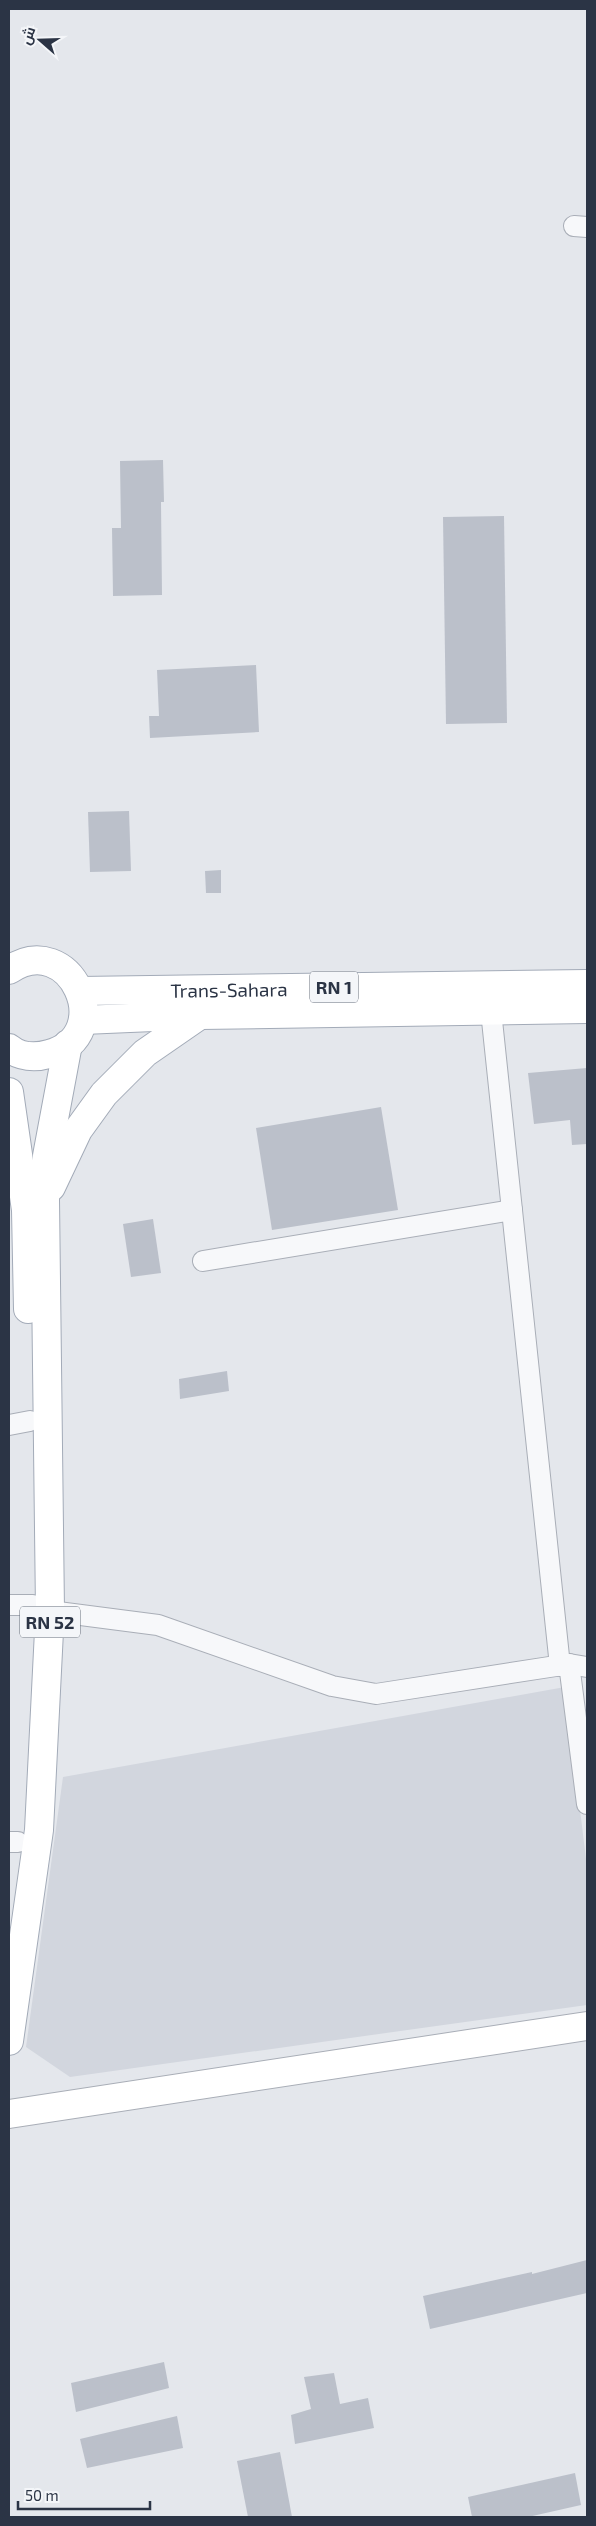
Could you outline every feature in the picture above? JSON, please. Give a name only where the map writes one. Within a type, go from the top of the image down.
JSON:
[{"type":"main road","points":[[9,970],[30,961],[46,962],[60,967],[72,977],[80,991],[84,1005],[82,1020],[77,1034],[68,1044],[56,1052],[42,1056],[27,1056],[9,1048]]},
{"type":"main road","name":"Trans-Sahara","points":[[80,991],[587,984]]},
{"type":"main road","name":"Trans-Sahara","points":[[82,1020],[200,1015],[587,1009]]},
{"type":"main road","points":[[36,1205],[78,1130],[104,1094],[145,1053],[200,1015]]},
{"type":"main road","points":[[36,1205],[68,1044]]},
{"type":"main road","points":[[9,1092],[36,1205]]},
{"type":"main road","points":[[9,1164],[36,1205]]},
{"type":"main road","name":"RN 52","points":[[9,2041],[39,1830],[31,1608],[19,1423],[18,1284],[36,1205]]},
{"type":"main road","name":"RN 52","points":[[9,1909],[31,1608],[36,1205]]},
{"type":"main road","points":[[9,2114],[587,2026]]},
{"type":"main road","points":[[9,2130],[587,2042]]},
{"type":"street","points":[[491,1011],[512,1210],[572,1666],[587,1804]]},
{"type":"street","points":[[203,1261],[512,1210]]},
{"type":"street","points":[[31,1608],[158,1625],[332,1686],[361,1693],[376,1694],[572,1666]]},
{"type":"shaded area","points":[[565,1687],[587,1867],[587,2005],[70,2077],[26,2047],[63,1777]]},
{"type":"building","points":[[163,460],[164,502],[161,502],[162,595],[113,596],[112,528],[121,528],[120,461]]},
{"type":"building","points":[[504,516],[507,723],[446,724],[443,517]]},
{"type":"building","points":[[256,665],[259,732],[150,738],[149,716],[159,716],[157,670]]},
{"type":"building","points":[[129,811],[131,871],[90,872],[88,812]]},
{"type":"building","points":[[221,870],[221,893],[206,893],[205,871]]},
{"type":"building","points":[[587,1068],[587,1144],[572,1145],[570,1120],[534,1124],[528,1073]]},
{"type":"building","points":[[381,1107],[398,1210],[272,1230],[256,1128]]},
{"type":"building","points":[[153,1219],[161,1273],[131,1277],[123,1224]]},
{"type":"building","points":[[227,1371],[229,1391],[180,1399],[179,1379]]},
{"type":"building","points":[[587,2260],[587,2293],[430,2329],[423,2296],[532,2272],[532,2274]]},
{"type":"building","points":[[164,2362],[169,2388],[76,2412],[71,2383]]},
{"type":"building","points":[[334,2373],[340,2404],[368,2398],[374,2428],[295,2444],[291,2415],[311,2409],[304,2377]]},
{"type":"building","points":[[177,2416],[183,2448],[87,2468],[80,2439]]},
{"type":"building","points":[[280,2452],[292,2517],[248,2517],[237,2461]]},
{"type":"building","points":[[575,2473],[581,2505],[528,2517],[472,2517],[468,2497]]}]
